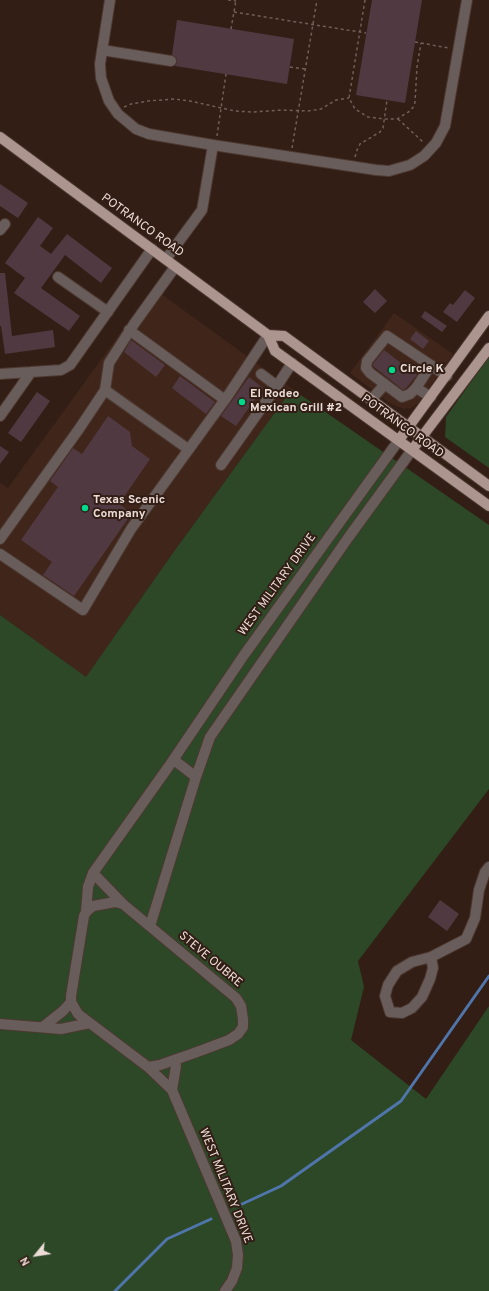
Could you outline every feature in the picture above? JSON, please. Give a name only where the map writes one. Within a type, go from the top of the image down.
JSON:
[{"type":"main road","name":"POTRANCO ROAD","points":[[0,137],[268,335],[275,350],[292,363],[489,506]]},
{"type":"main road","name":"WEST MILITARY DRIVE","points":[[399,440],[447,376],[489,316]]},
{"type":"main road","name":"POTRANCO ROAD","points":[[268,335],[284,336],[489,486]]},
{"type":"main road","points":[[412,450],[489,348]]},
{"type":"street","points":[[110,0],[100,64],[104,87],[109,101],[118,114],[136,129],[149,134],[213,145],[389,171],[410,165],[424,156],[441,136],[446,126],[467,0]]},
{"type":"street","points":[[102,50],[171,61]]},
{"type":"street","points":[[166,259],[202,210],[213,145]]},
{"type":"street","points":[[0,374],[61,370],[70,365],[152,249]]},
{"type":"street","points":[[0,539],[75,435],[105,390],[109,363],[129,330],[175,267]]},
{"type":"street","points":[[58,277],[108,312]]},
{"type":"street","points":[[129,330],[225,400]]},
{"type":"street","points":[[0,554],[83,610],[131,529],[225,400],[268,335]]},
{"type":"street","points":[[431,365],[416,388],[410,394],[402,397],[370,373],[366,368],[367,361],[387,336],[431,365],[447,376]]},
{"type":"street","points":[[221,465],[292,363]]},
{"type":"street","points":[[0,416],[31,372]]},
{"type":"street","points":[[260,374],[277,386]]},
{"type":"street","points":[[371,400],[385,384]]},
{"type":"street","points":[[416,388],[431,397]]},
{"type":"street","points":[[105,390],[188,449]]},
{"type":"street","name":"WEST MILITARY DRIVE","points":[[86,912],[88,887],[93,873],[174,760],[244,655],[399,440]]},
{"type":"street","points":[[150,926],[196,777],[210,737],[348,538],[412,450]]},
{"type":"street","points":[[244,655],[259,666]]},
{"type":"street","points":[[174,760],[196,777]]},
{"type":"street","points":[[431,957],[433,968],[422,997],[412,1008],[402,1014],[390,1012],[385,996],[388,985],[397,971],[412,962],[431,957],[466,939],[475,918],[479,890],[485,872],[489,867]]},
{"type":"street","name":"STEVE OUBRE","points":[[93,873],[123,904],[236,998],[241,1006],[243,1027],[238,1034],[229,1040],[175,1060],[153,1067],[148,1067]]},
{"type":"street","points":[[44,1026],[63,1011],[71,1002],[84,916],[86,912],[93,906],[105,903],[115,902],[123,904]]},
{"type":"street","points":[[71,1002],[78,1014],[148,1067]]},
{"type":"street","points":[[0,1024],[61,1028],[90,1023]]},
{"type":"street","points":[[172,1090],[176,1066],[175,1060]]},
{"type":"street","name":"WEST MILITARY DRIVE","points":[[148,1067],[172,1090],[236,1241],[238,1255],[237,1268],[232,1281],[225,1291]]},
{"type":"path","points":[[228,0],[236,1],[231,29]]},
{"type":"path","points":[[292,149],[317,0]]},
{"type":"path","points":[[365,0],[349,98],[355,109],[360,113],[368,117],[397,119],[410,111],[414,106],[417,67],[422,43]]},
{"type":"path","points":[[234,12],[366,33]]},
{"type":"path","points":[[415,42],[451,48]]},
{"type":"path","points":[[290,67],[305,69]]},
{"type":"path","points":[[213,145],[217,137],[226,74]]},
{"type":"path","points":[[121,103],[124,107],[131,104],[148,101],[182,100],[221,108],[253,112],[298,110],[315,111],[336,100],[349,98]]},
{"type":"path","points":[[355,159],[360,144],[380,132],[383,128],[387,100]]},
{"type":"path","points":[[397,119],[424,144]]},
{"type":"shaded area","points":[[153,288],[292,389],[170,557],[86,678],[0,615],[0,483],[8,488]]},
{"type":"shaded area","points":[[394,313],[453,354],[418,403],[411,408],[404,409],[391,404],[350,373]]},
{"type":"green space","points":[[489,357],[489,468],[445,437],[446,417]]},
{"type":"green space","points":[[292,389],[489,525],[489,789],[358,961],[364,987],[351,1040],[426,1099],[489,1006],[489,1291],[0,1291],[0,615],[86,677],[170,557]]},
{"type":"building","points":[[372,0],[422,0],[405,103],[356,95]]},
{"type":"building","points":[[177,20],[294,39],[287,84],[175,66],[177,59],[172,55]]},
{"type":"building","points":[[0,184],[28,203],[18,218],[0,206]]},
{"type":"building","points":[[38,217],[53,228],[40,246],[51,254],[67,234],[112,268],[101,283],[65,255],[41,288],[80,316],[69,331],[14,293],[25,278],[5,263]]},
{"type":"building","points":[[0,273],[5,273],[12,336],[53,330],[55,347],[5,354],[0,326]]},
{"type":"building","points":[[375,289],[387,301],[375,313],[363,302]]},
{"type":"building","points":[[465,290],[475,298],[457,322],[443,312],[450,303],[453,305]]},
{"type":"building","points":[[425,311],[447,326],[442,332],[421,317]]},
{"type":"building","points":[[416,331],[429,341],[423,349],[410,339]]},
{"type":"building","points":[[131,340],[165,365],[156,377],[124,352]]},
{"type":"building","points":[[384,350],[417,375],[403,390],[373,366]]},
{"type":"building","points":[[180,376],[215,402],[206,414],[172,388]]},
{"type":"building","name":"El Rodeo Mexican Grill #2","points":[[249,377],[263,388],[236,426],[221,416]]},
{"type":"building","points":[[37,392],[50,401],[21,442],[8,433]]},
{"type":"building","name":"Texas Scenic Company","points":[[108,416],[130,432],[132,446],[150,459],[119,504],[132,513],[74,596],[43,575],[52,562],[21,540],[58,487],[50,481],[73,448],[82,454]]},
{"type":"building","points":[[0,446],[9,452],[0,464]]},
{"type":"building","points":[[440,900],[459,914],[447,931],[428,917]]},
{"type":"waterway","points":[[240,1205],[281,1186],[401,1101],[489,976]]},
{"type":"waterway","points":[[115,1291],[167,1239],[211,1219]]},
{"type":"place","name":"Circle K","points":[[392,370]]},
{"type":"place","name":"El Rodeo Mexican Grill #2","points":[[242,402]]},
{"type":"place","name":"Texas Scenic Company","points":[[85,508]]}]
